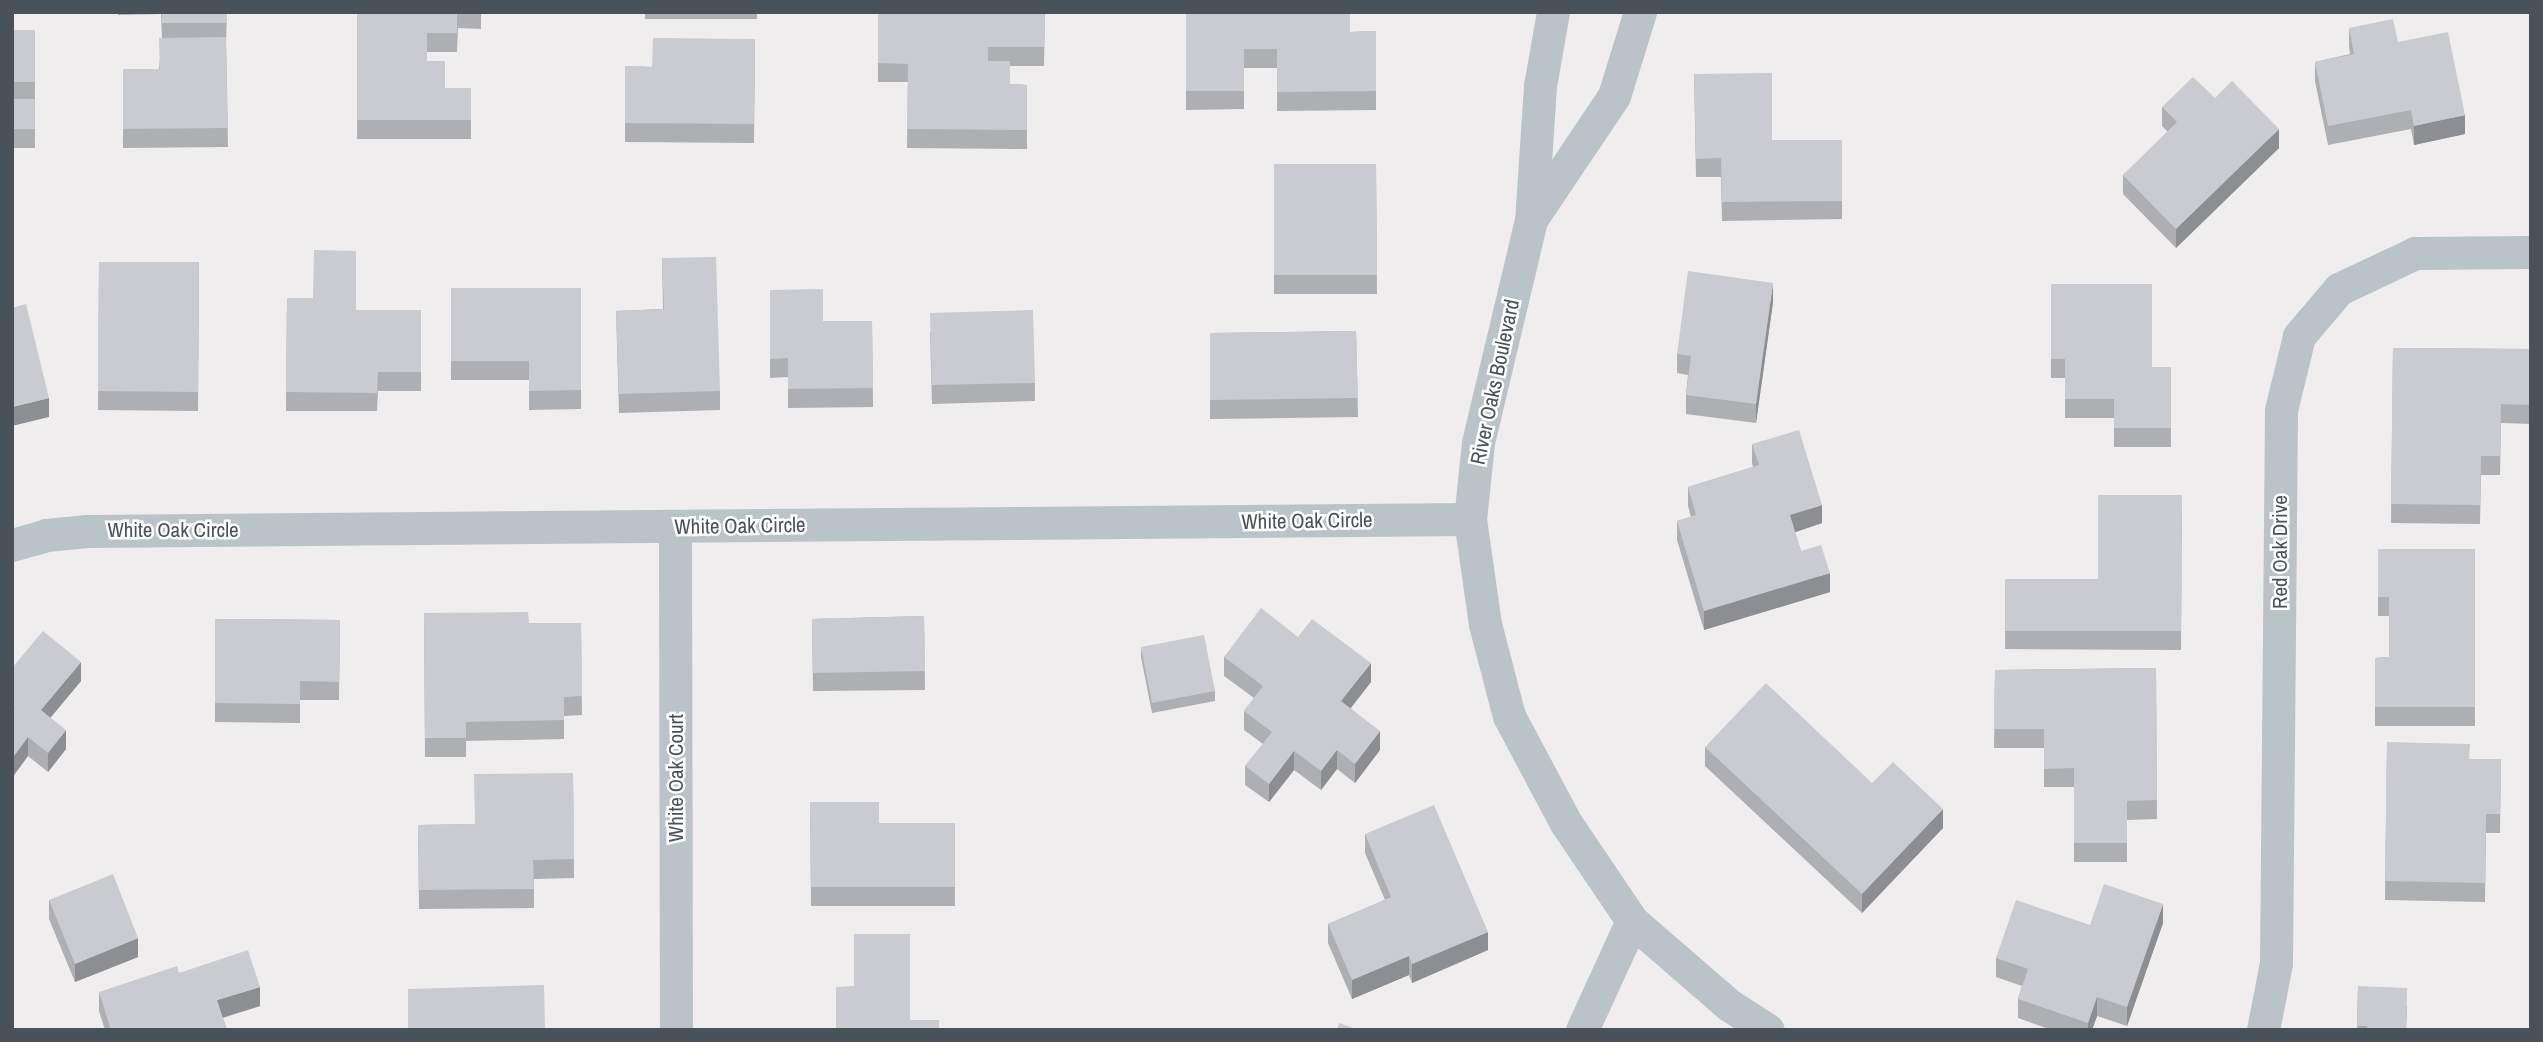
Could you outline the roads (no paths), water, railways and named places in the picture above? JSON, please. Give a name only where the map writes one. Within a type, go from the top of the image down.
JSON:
[{"type":"street","name":"River Oaks Boulevard","points":[[1553,12],[1541,86],[1531,220],[1478,443],[1470,519],[1485,624],[1509,716],[1566,823],[1632,921],[1729,1005],[1768,1030]]},
{"type":"street","name":"River Oaks Boulevard","points":[[1531,220],[1614,96],[1640,12]]},
{"type":"street","name":"Red Oak Drive","points":[[2263,1030],[2276,963],[2281,410],[2299,336],[2339,289],[2414,253],[2531,252]]},
{"type":"street","name":"White Oak Circle","points":[[12,545],[46,535],[88,531],[1470,519]]},
{"type":"street","name":"White Oak Court","points":[[675,527],[677,1030]]},
{"type":"street","points":[[1582,1030],[1632,921]]}]
